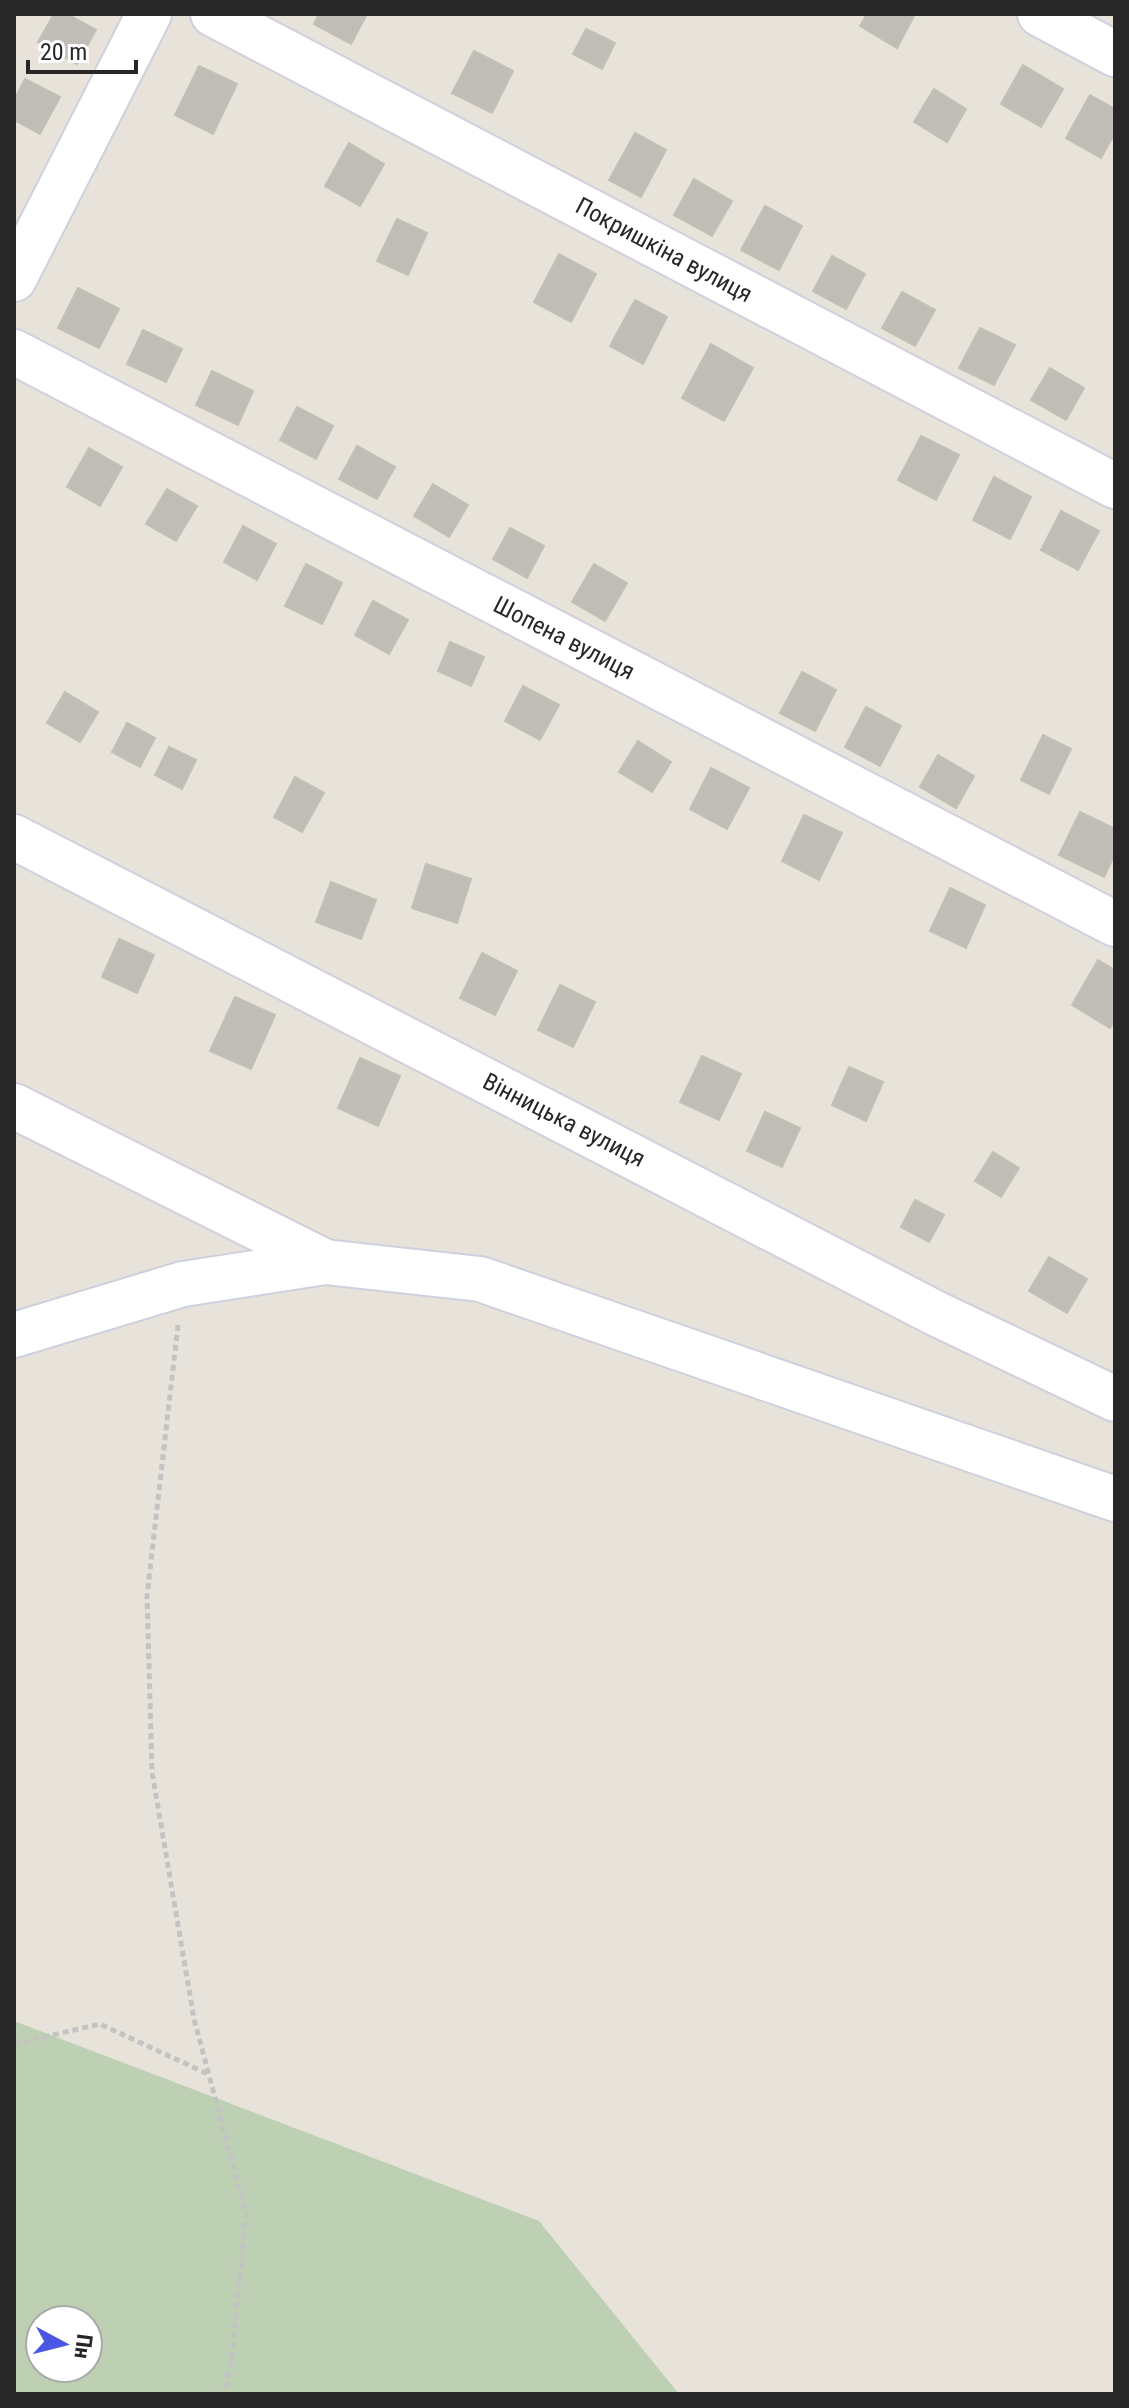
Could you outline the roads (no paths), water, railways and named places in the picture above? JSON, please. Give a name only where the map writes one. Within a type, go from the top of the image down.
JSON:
[{"type":"street","points":[[14,279],[149,14]]},
{"type":"street","name":"Покришкіна вулиця","points":[[213,14],[1115,486]]},
{"type":"street","points":[[1040,14],[1115,54]]},
{"type":"street","name":"Шопена вулиця","points":[[14,352],[1115,924]]},
{"type":"street","name":"Вінницька вулиця","points":[[14,837],[935,1313],[1115,1399]]},
{"type":"street","points":[[14,1106],[325,1262]]},
{"type":"street","points":[[14,1335],[183,1284],[325,1262],[480,1279],[1115,1499]]}]
